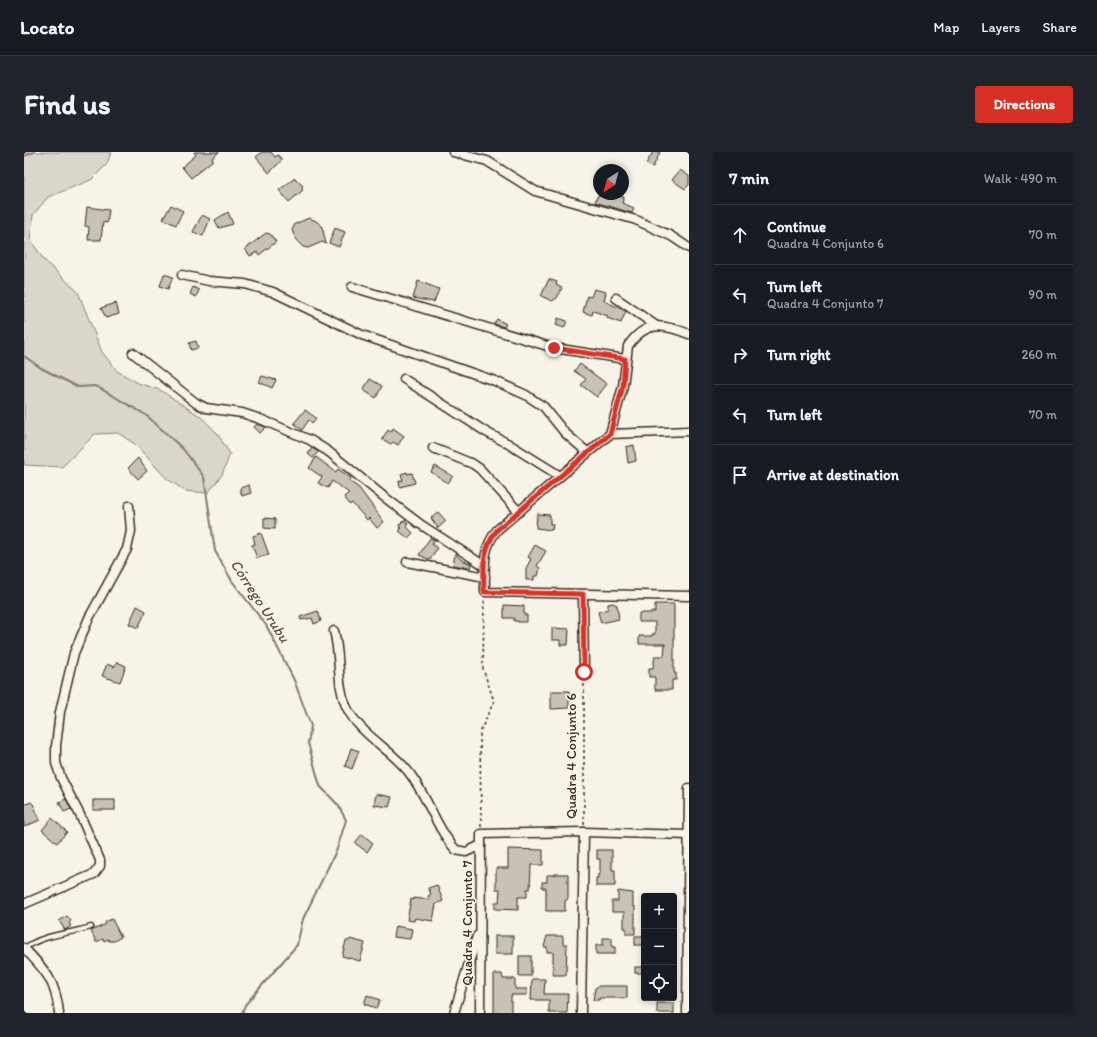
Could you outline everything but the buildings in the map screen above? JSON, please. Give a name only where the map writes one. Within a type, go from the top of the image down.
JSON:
[{"type":"street","points":[[453,152],[487,161],[535,191],[636,220],[671,236],[689,248]]},
{"type":"street","points":[[182,275],[209,281],[245,284],[273,292],[362,335],[495,381],[526,395],[544,407],[565,433],[587,452]]},
{"type":"street","points":[[352,287],[554,348],[625,359]]},
{"type":"street","points":[[616,298],[655,325],[665,326],[689,334]]},
{"type":"street","points":[[610,434],[623,386],[625,359],[628,346],[631,341],[641,332],[655,325]]},
{"type":"street","points":[[133,353],[196,403],[206,408],[242,413],[310,440],[329,452],[420,524],[484,566]]},
{"type":"street","points":[[404,379],[486,432],[507,443],[560,476]]},
{"type":"street","points":[[689,431],[610,434],[587,452],[491,538],[484,553],[484,592],[689,596]]},
{"type":"street","points":[[433,448],[473,464],[480,469],[519,512]]},
{"type":"street","points":[[24,904],[94,874],[100,866],[100,860],[80,815],[61,778],[56,763],[56,746],[60,712],[77,646],[89,618],[127,549],[131,531],[129,506]]},
{"type":"street","points":[[407,562],[484,577]]},
{"type":"street","points":[[583,594],[584,672]]},
{"type":"street","points":[[334,631],[339,648],[340,689],[352,717],[410,774],[446,836],[456,850],[466,852],[481,846]]},
{"type":"street","points":[[687,1013],[689,788]]},
{"type":"street","points":[[481,834],[584,832]]},
{"type":"street","name":"Quadra 4 Conjunto 6","points":[[581,1013],[584,832],[688,834]]},
{"type":"street","name":"Quadra 4 Conjunto 7","points":[[480,1013],[481,834]]},
{"type":"street","points":[[454,1013],[480,928]]},
{"type":"street","points":[[24,948],[48,974],[58,1000],[59,1013]]},
{"type":"lane","points":[[24,948],[42,938],[91,927]]},
{"type":"path","points":[[481,834],[480,732],[494,701],[483,669],[484,592]]},
{"type":"path","name":"Quadra 4 Conjunto 6","points":[[584,672],[584,832]]},
{"type":"shaded area","points":[[24,152],[111,152],[107,164],[91,180],[48,197],[33,215],[30,239],[44,260],[78,292],[102,352],[117,371],[138,383],[160,390],[200,416],[217,433],[230,454],[222,475],[208,493],[185,491],[166,478],[136,445],[118,433],[95,434],[62,467],[24,465]]},
{"type":"waterway","name":"Córrego Urubu","points":[[24,156],[34,152]]},
{"type":"waterway","name":"Córrego Urubu","points":[[24,356],[41,368],[78,387],[96,386],[146,415],[183,449],[204,477],[215,551],[232,581],[266,625],[294,680],[311,726],[308,743],[320,786],[338,805],[346,820],[337,849],[303,919],[297,945],[245,1005],[242,1013]]},
{"type":"route","points":[[554,348],[625,359],[623,386],[610,434],[497,530],[491,538],[484,553],[484,592],[583,594],[584,672]]}]
